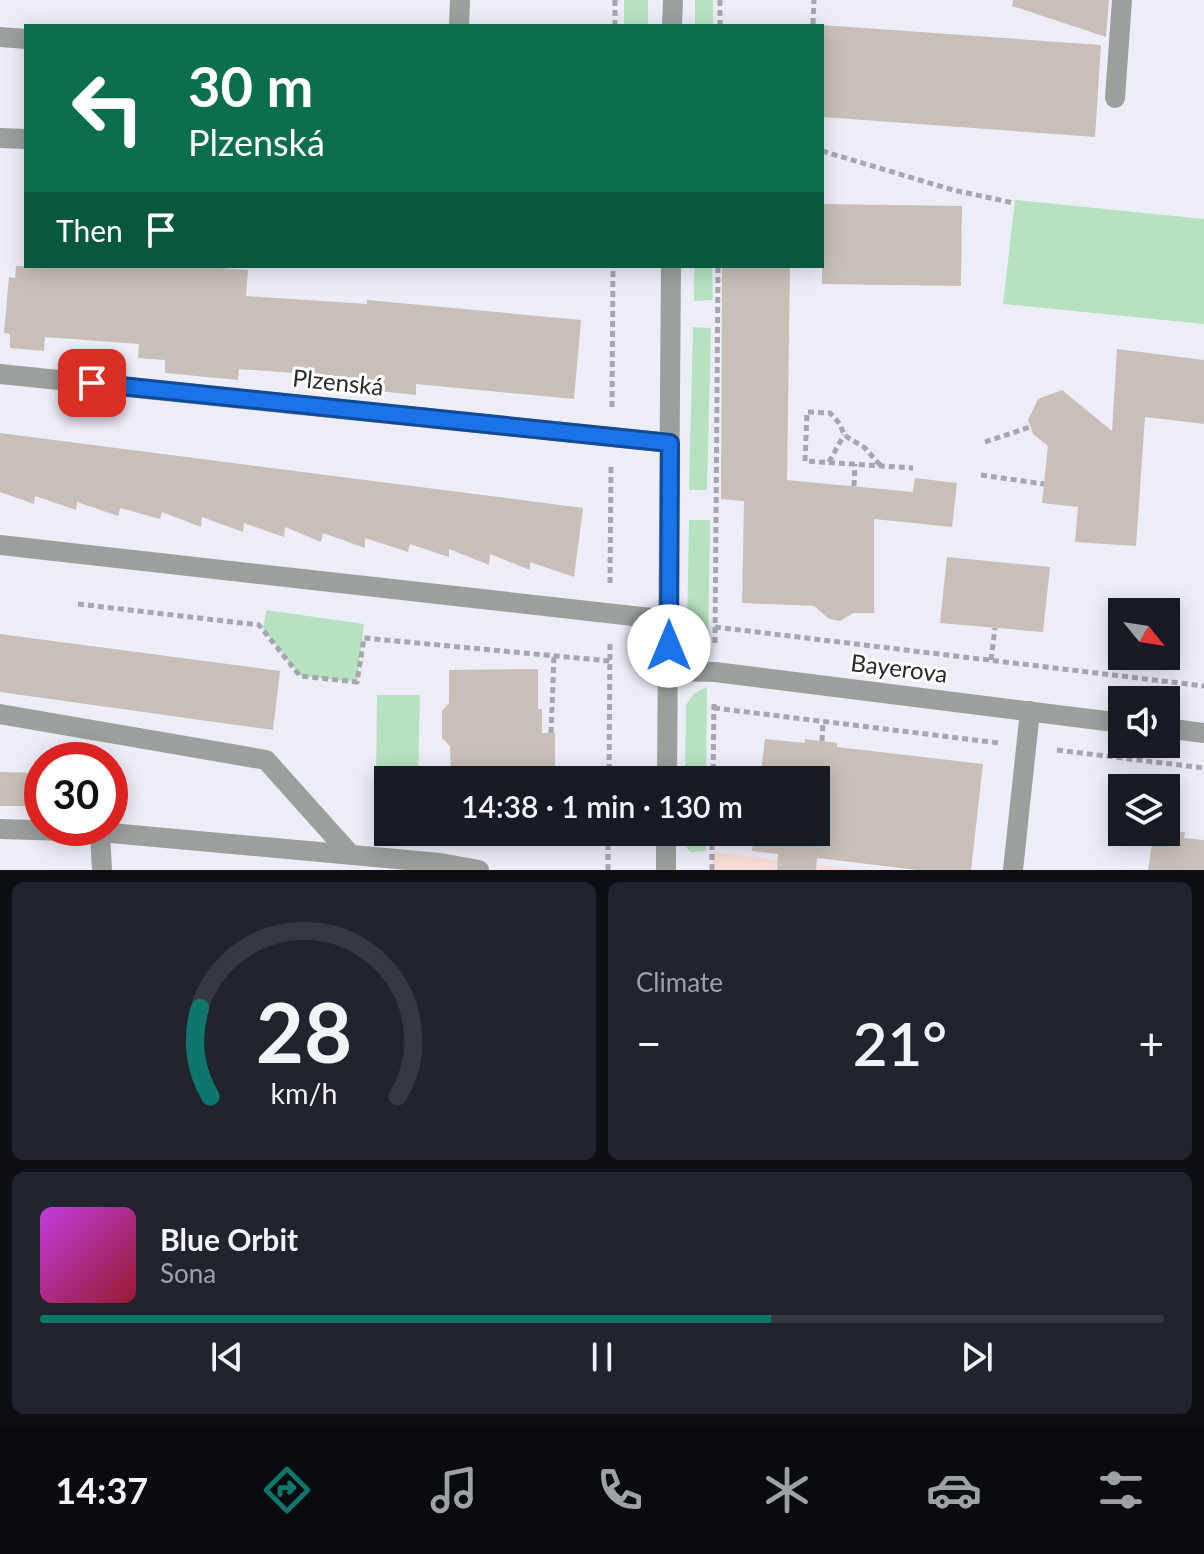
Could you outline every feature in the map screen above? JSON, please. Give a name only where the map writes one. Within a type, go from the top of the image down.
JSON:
[{"type":"street","points":[[459,24],[460,0]]},
{"type":"street","points":[[672,24],[673,0]]},
{"type":"street","points":[[1115,98],[1122,0]]},
{"type":"street","points":[[0,37],[24,39]]},
{"type":"street","points":[[0,138],[24,139]]},
{"type":"street","points":[[667,766],[671,268]]},
{"type":"street","name":"Plzenská","points":[[0,374],[670,443]]},
{"type":"street","points":[[0,545],[669,620]]},
{"type":"street","name":"Bayerova","points":[[669,671],[715,672],[1108,721]]},
{"type":"street","points":[[1013,870],[1030,711]]},
{"type":"street","points":[[0,714],[266,760],[351,855]]},
{"type":"street","points":[[1180,730],[1204,733]]},
{"type":"street","points":[[0,829],[24,830]]},
{"type":"street","points":[[128,835],[479,870]]},
{"type":"street","points":[[101,846],[102,870]]},
{"type":"street","points":[[666,846],[666,870]]},
{"type":"path","points":[[615,0],[615,24]]},
{"type":"path","points":[[720,0],[720,24]]},
{"type":"path","points":[[813,24],[814,0]]},
{"type":"path","points":[[824,152],[953,190],[1014,203]]},
{"type":"path","points":[[609,766],[613,268]]},
{"type":"path","points":[[713,766],[718,268]]},
{"type":"path","points":[[880,465],[865,448],[844,435],[840,424],[830,413],[807,412],[805,461],[913,468]]},
{"type":"path","points":[[985,442],[1030,427]]},
{"type":"path","points":[[829,462],[844,435]]},
{"type":"path","points":[[854,486],[855,464]]},
{"type":"path","points":[[981,475],[1044,484]]},
{"type":"path","points":[[78,604],[259,625],[300,676],[314,678],[357,682],[364,638],[610,661]]},
{"type":"path","points":[[715,627],[1204,686]]},
{"type":"path","points":[[991,660],[995,628]]},
{"type":"path","points":[[551,733],[554,656]]},
{"type":"path","points":[[714,708],[1204,768]]},
{"type":"path","points":[[822,741],[823,721]]},
{"type":"path","points":[[608,846],[608,870]]},
{"type":"path","points":[[712,846],[712,870]]},
{"type":"shaded area","points":[[712,852],[861,870],[712,870]]},
{"type":"green space","points":[[624,0],[648,0],[648,24],[624,24]]},
{"type":"green space","points":[[695,0],[713,0],[713,24],[695,24]]},
{"type":"green space","points":[[1015,200],[1204,219],[1204,324],[1003,304]]},
{"type":"green space","points":[[694,268],[712,268],[713,300],[694,301]]},
{"type":"green space","points":[[693,327],[711,328],[707,490],[689,490]]},
{"type":"green space","points":[[689,520],[710,520],[708,656],[693,649],[687,637]]},
{"type":"green space","points":[[266,610],[364,624],[357,682],[300,676],[263,629]]},
{"type":"green space","points":[[707,687],[706,766],[685,766],[686,705],[694,693]]},
{"type":"green space","points":[[377,695],[420,695],[418,766],[376,766]]},
{"type":"green space","points":[[686,846],[706,846],[706,851],[690,852]]},
{"type":"building","points":[[1013,0],[1109,0],[1106,37],[1012,6]]},
{"type":"building","points":[[824,25],[1101,45],[1095,137],[824,117]]},
{"type":"building","points":[[824,204],[962,206],[961,286],[822,284]]},
{"type":"building","points":[[16,266],[248,270],[246,296],[367,304],[367,300],[581,320],[574,399],[416,384],[416,395],[360,389],[361,378],[239,369],[238,380],[165,373],[165,360],[138,358],[139,344],[45,337],[44,351],[10,348],[10,334],[4,333],[9,277],[15,278]]},
{"type":"building","points":[[722,268],[790,268],[787,480],[913,492],[915,478],[957,483],[952,527],[874,519],[874,613],[853,613],[840,621],[829,619],[814,606],[742,603],[744,501],[721,499]]},
{"type":"building","points":[[1117,349],[1204,360],[1204,424],[1145,417],[1136,546],[1075,542],[1078,507],[1042,503],[1048,446],[1033,434],[1028,420],[1038,399],[1062,390],[1112,431]]},
{"type":"building","points":[[0,433],[583,508],[574,577],[530,562],[530,570],[490,554],[489,565],[449,549],[449,557],[410,544],[408,552],[365,538],[365,548],[323,533],[321,542],[285,527],[284,537],[244,523],[243,532],[202,517],[201,527],[162,512],[160,519],[120,508],[118,516],[77,502],[76,510],[35,496],[34,504],[0,492]]},
{"type":"building","points":[[947,557],[1050,567],[1043,632],[940,623]]},
{"type":"building","points":[[0,634],[280,671],[273,730],[0,692]]},
{"type":"building","points":[[538,669],[538,709],[542,709],[542,733],[555,733],[555,766],[451,766],[450,746],[442,738],[442,711],[449,703],[449,670]]},
{"type":"building","points":[[765,739],[805,743],[805,739],[837,743],[837,747],[983,764],[971,870],[918,870],[817,858],[816,870],[777,870],[778,854],[752,851],[753,846],[830,846],[830,766],[762,766]]},
{"type":"building","points":[[0,772],[24,773],[24,806],[0,806]]},
{"type":"building","points":[[1180,832],[1185,832],[1184,838],[1204,840],[1204,870],[1148,870],[1152,846],[1180,846]]},
{"type":"route","points":[[92,383],[670,443],[669,646]]}]
